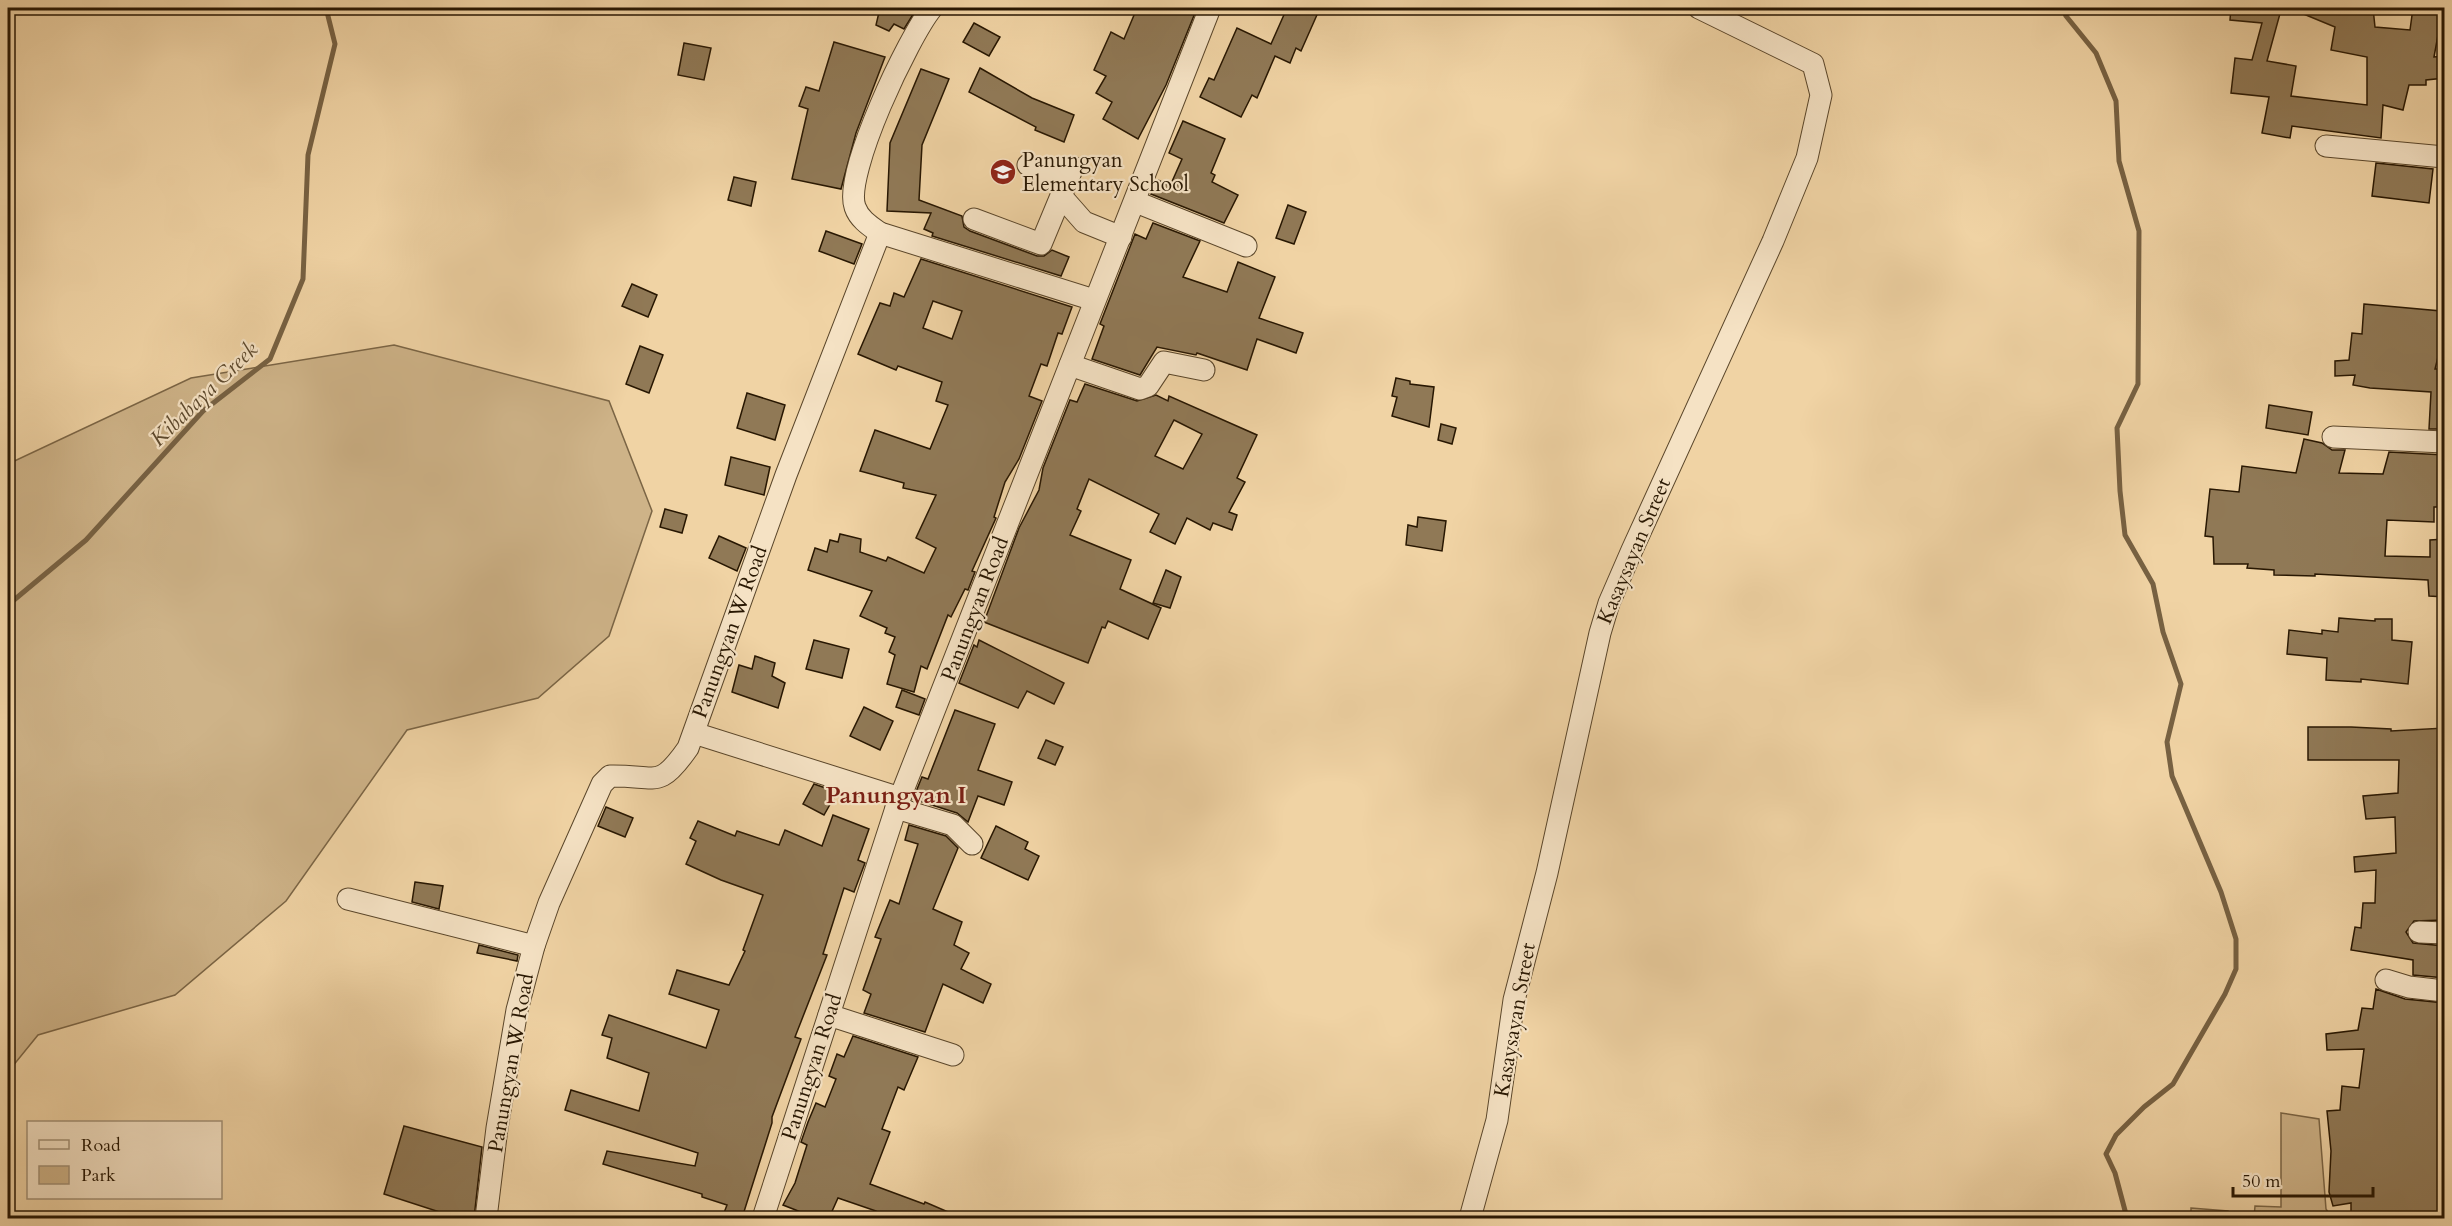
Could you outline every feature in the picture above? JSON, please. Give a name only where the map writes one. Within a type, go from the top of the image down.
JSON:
[{"type":"street","points":[[932,8],[901,57],[887,89],[854,187],[854,205],[860,216],[880,233],[1094,300]]},
{"type":"street","name":"Panungyan Road","points":[[763,1218],[898,803],[1094,300],[1136,202],[1210,8]]},
{"type":"street","name":"Kasaysayan Street","points":[[1470,1218],[1497,1120],[1514,1000],[1547,873],[1590,671],[1609,603],[1777,230],[1807,158],[1821,95],[1813,64],[1699,8]]},
{"type":"street","points":[[2326,146],[2445,157]]},
{"type":"street","points":[[1028,165],[1067,182],[1084,222]]},
{"type":"street","points":[[974,219],[1041,244],[1067,182]]},
{"type":"street","points":[[1136,202],[1246,246]]},
{"type":"street","points":[[1049,226],[1084,222],[1121,237]]},
{"type":"street","name":"Panungyan W Road","points":[[486,1218],[497,1128],[515,1022],[534,946],[549,903],[602,784],[610,776],[652,779],[666,775],[688,748],[786,475],[880,233]]},
{"type":"street","points":[[1070,364],[1140,389],[1148,386],[1164,362],[1204,370]]},
{"type":"street","points":[[2333,437],[2445,442]]},
{"type":"street","points":[[694,733],[898,803],[953,825],[972,844]]},
{"type":"street","points":[[348,898],[534,946]]},
{"type":"street","points":[[2419,932],[2445,933]]},
{"type":"street","points":[[2386,980],[2409,987],[2445,990]]},
{"type":"street","points":[[829,1015],[953,1055]]},
{"type":"green space","points":[[394,345],[609,401],[652,511],[609,636],[538,698],[407,730],[286,901],[175,995],[38,1035],[8,1072],[8,464],[191,378]]},
{"type":"green space","points":[[2281,1113],[2319,1119],[2326,1209],[2332,1218],[2254,1218],[2255,1206],[2281,1207]]},
{"type":"green space","points":[[2191,1208],[2228,1211],[2229,1218],[2191,1218]]},
{"type":"building","points":[[880,8],[917,8],[904,29],[894,24],[889,31],[876,25]]},
{"type":"building","points":[[1137,8],[1197,8],[1166,85],[1138,139],[1103,119],[1112,102],[1096,93],[1106,76],[1094,70],[1111,32],[1124,39]]},
{"type":"building","points":[[1287,8],[1320,8],[1301,51],[1296,48],[1290,63],[1275,56],[1257,98],[1252,95],[1241,117],[1200,97],[1209,78],[1214,80],[1237,28],[1271,44]]},
{"type":"building","points":[[2231,8],[2281,10],[2267,61],[2296,66],[2291,96],[2367,105],[2367,57],[2331,50],[2335,27],[2289,8],[2373,8],[2375,27],[2410,30],[2413,8],[2445,8],[2445,24],[2440,24],[2434,57],[2445,56],[2445,78],[2426,80],[2426,85],[2409,85],[2403,110],[2383,105],[2381,138],[2292,126],[2290,138],[2262,133],[2269,97],[2231,93],[2235,58],[2252,60],[2262,23],[2230,20]]},
{"type":"building","points":[[974,23],[1000,37],[989,56],[963,42]]},
{"type":"building","points":[[834,42],[885,57],[856,133],[841,189],[792,179],[808,109],[799,106],[806,87],[819,91]]},
{"type":"building","points":[[684,43],[711,48],[704,80],[678,75]]},
{"type":"building","points":[[980,68],[1032,98],[1074,115],[1064,142],[1035,130],[1036,127],[969,92]]},
{"type":"building","points":[[921,69],[949,79],[922,145],[919,200],[962,216],[964,227],[970,231],[1037,256],[1044,256],[1052,250],[1069,257],[1061,276],[932,236],[933,233],[924,229],[931,213],[887,211],[890,143]]},
{"type":"building","points":[[1183,121],[1225,139],[1211,173],[1215,175],[1212,182],[1238,195],[1224,223],[1151,194],[1158,180],[1170,186],[1182,159],[1169,153]]},
{"type":"building","points":[[2376,163],[2433,169],[2429,203],[2372,196]]},
{"type":"building","points":[[734,177],[756,182],[751,206],[728,200]]},
{"type":"building","points":[[1288,205],[1306,212],[1294,244],[1276,238]]},
{"type":"building","points":[[1153,223],[1200,241],[1183,277],[1227,292],[1238,262],[1275,277],[1259,318],[1303,333],[1296,353],[1257,339],[1247,370],[1197,353],[1196,355],[1157,347],[1140,375],[1092,359],[1104,326],[1100,324],[1135,234],[1146,239]]},
{"type":"building","points":[[826,231],[862,244],[854,264],[819,251]]},
{"type":"building","points":[[921,259],[1072,307],[1062,334],[1058,333],[1047,366],[1041,364],[1029,396],[1042,401],[1019,459],[1005,482],[994,517],[996,518],[972,571],[975,572],[968,590],[965,589],[951,617],[948,615],[927,669],[921,666],[914,692],[887,684],[895,655],[889,652],[895,637],[885,633],[887,628],[860,616],[872,591],[808,570],[815,548],[827,552],[830,540],[838,542],[840,534],[861,539],[860,552],[886,561],[888,557],[924,573],[936,548],[916,538],[936,495],[903,488],[904,483],[860,471],[875,430],[930,449],[948,405],[936,401],[942,382],[898,366],[896,370],[858,354],[880,303],[890,306],[894,293],[904,297]],"holes":[[[933,301],[962,311],[952,339],[923,328]]]},
{"type":"building","points":[[632,284],[657,295],[648,317],[622,306]]},
{"type":"building","points":[[2364,304],[2441,311],[2438,344],[2441,345],[2435,369],[2445,369],[2445,429],[2429,429],[2431,392],[2370,388],[2353,385],[2355,375],[2335,376],[2335,361],[2349,360],[2352,333],[2362,334]]},
{"type":"building","points":[[640,346],[663,355],[649,393],[626,384]]},
{"type":"building","points":[[1396,378],[1410,381],[1410,384],[1434,387],[1429,427],[1392,416],[1397,397],[1392,396]]},
{"type":"building","points":[[1085,384],[1137,401],[1156,395],[1168,401],[1169,396],[1257,435],[1237,478],[1245,482],[1229,512],[1237,515],[1232,530],[1213,523],[1210,530],[1187,518],[1175,544],[1150,532],[1159,514],[1089,479],[1077,509],[1081,511],[1070,535],[1131,560],[1120,589],[1161,608],[1148,639],[1108,621],[1105,628],[1102,627],[1088,663],[984,622],[1019,528],[1039,490],[1043,468],[1070,400],[1077,402]],"holes":[[[1174,420],[1202,434],[1183,469],[1155,456]]]},
{"type":"building","points":[[747,393],[785,405],[775,440],[737,428]]},
{"type":"building","points":[[2269,405],[2312,412],[2308,435],[2266,428]]},
{"type":"building","points":[[1441,424],[1456,428],[1452,444],[1438,440]]},
{"type":"building","points":[[2304,439],[2322,443],[2332,450],[2345,450],[2339,473],[2383,474],[2389,452],[2445,455],[2445,507],[2434,507],[2434,522],[2387,520],[2385,556],[2430,557],[2430,540],[2445,539],[2445,597],[2429,596],[2428,580],[2315,574],[2315,576],[2274,575],[2274,570],[2247,568],[2248,564],[2214,564],[2213,537],[2205,536],[2210,489],[2239,492],[2242,466],[2296,473]]},
{"type":"building","points":[[731,457],[770,467],[764,495],[725,485]]},
{"type":"building","points":[[665,509],[687,515],[682,533],[660,527]]},
{"type":"building","points":[[1418,517],[1446,521],[1442,551],[1406,545],[1408,525],[1417,527]]},
{"type":"building","points":[[719,536],[746,548],[737,571],[709,558]]},
{"type":"building","points":[[1166,570],[1181,577],[1170,608],[1153,603]]},
{"type":"building","points":[[2339,618],[2375,621],[2375,619],[2392,619],[2392,640],[2412,642],[2408,684],[2361,679],[2361,682],[2326,680],[2327,658],[2287,654],[2289,630],[2322,634],[2322,630],[2338,632]]},
{"type":"building","points":[[814,640],[849,649],[842,678],[806,669]]},
{"type":"building","points":[[979,640],[1064,683],[1054,704],[1027,691],[1018,708],[959,683],[974,645],[977,647]]},
{"type":"building","points":[[755,656],[775,663],[772,676],[785,683],[778,708],[732,692],[739,665],[752,669]]},
{"type":"building","points":[[902,690],[925,699],[919,715],[896,707]]},
{"type":"building","points":[[864,707],[893,721],[880,750],[850,736]]},
{"type":"building","points":[[955,710],[995,724],[978,770],[1012,782],[1004,805],[978,796],[968,822],[957,813],[913,799],[922,777],[928,779]]},
{"type":"building","points":[[2308,727],[2351,727],[2391,729],[2391,731],[2445,728],[2445,920],[2414,921],[2406,932],[2413,943],[2445,946],[2445,978],[2413,975],[2413,960],[2351,950],[2355,927],[2361,928],[2363,903],[2375,903],[2376,870],[2355,872],[2354,857],[2396,853],[2395,817],[2366,819],[2363,796],[2398,793],[2399,760],[2308,760]]},
{"type":"building","points":[[1046,740],[1063,747],[1055,765],[1038,758]]},
{"type":"building","points":[[814,784],[837,792],[824,815],[803,804]]},
{"type":"building","points":[[606,807],[633,818],[625,837],[598,826]]},
{"type":"building","points":[[833,815],[869,829],[858,860],[865,863],[854,892],[844,888],[823,954],[827,955],[795,1037],[801,1039],[772,1117],[742,1218],[722,1218],[727,1205],[702,1197],[702,1194],[603,1164],[607,1151],[695,1166],[698,1153],[565,1110],[571,1090],[639,1111],[649,1073],[607,1058],[612,1038],[602,1035],[609,1015],[706,1048],[719,1010],[669,994],[677,970],[729,985],[745,951],[743,950],[763,895],[686,864],[696,841],[690,838],[698,821],[735,836],[737,831],[779,845],[785,830],[822,846]]},
{"type":"building","points":[[909,825],[946,836],[958,848],[933,909],[962,922],[954,945],[969,953],[961,969],[991,984],[983,1003],[943,984],[925,1032],[864,1013],[871,994],[863,990],[881,939],[875,937],[890,900],[899,904],[918,844],[905,840]]},
{"type":"building","points":[[996,826],[1028,842],[1025,849],[1039,856],[1028,880],[981,858]]},
{"type":"building","points":[[415,882],[443,886],[439,909],[412,902]]},
{"type":"building","points":[[479,945],[518,955],[517,961],[477,953]]},
{"type":"building","points":[[2376,989],[2405,999],[2445,1003],[2445,1218],[2351,1216],[2351,1203],[2333,1206],[2329,1192],[2331,1151],[2327,1111],[2340,1110],[2342,1086],[2359,1088],[2364,1049],[2327,1050],[2326,1034],[2358,1030],[2362,1008],[2373,1009]]},
{"type":"building","points":[[853,1036],[918,1057],[904,1090],[898,1087],[882,1129],[890,1132],[870,1184],[924,1204],[925,1202],[962,1218],[874,1218],[876,1211],[838,1198],[829,1218],[816,1218],[783,1205],[795,1183],[807,1145],[801,1142],[808,1122],[816,1103],[825,1107],[836,1079],[829,1076],[837,1054],[844,1057]]},
{"type":"building","points":[[404,1126],[482,1147],[474,1218],[458,1218],[384,1194]]},
{"type":"waterway","name":"Kibabaya Creek","points":[[8,605],[86,540],[203,411],[270,359],[303,279],[308,155],[335,44],[326,8]]},
{"type":"waterway","points":[[2063,8],[2066,16],[2096,53],[2116,101],[2119,161],[2139,231],[2138,384],[2117,428],[2125,535],[2153,584],[2163,632],[2181,684],[2167,742],[2172,776],[2221,892],[2236,939],[2236,969],[2225,994],[2173,1084],[2144,1107],[2116,1135],[2106,1154],[2115,1173],[2127,1218]]},
{"type":"place","name":"Panungyan Elementary School","points":[[1003,172]]},
{"type":"district","name":"Panungyan I","points":[[896,795]]}]
